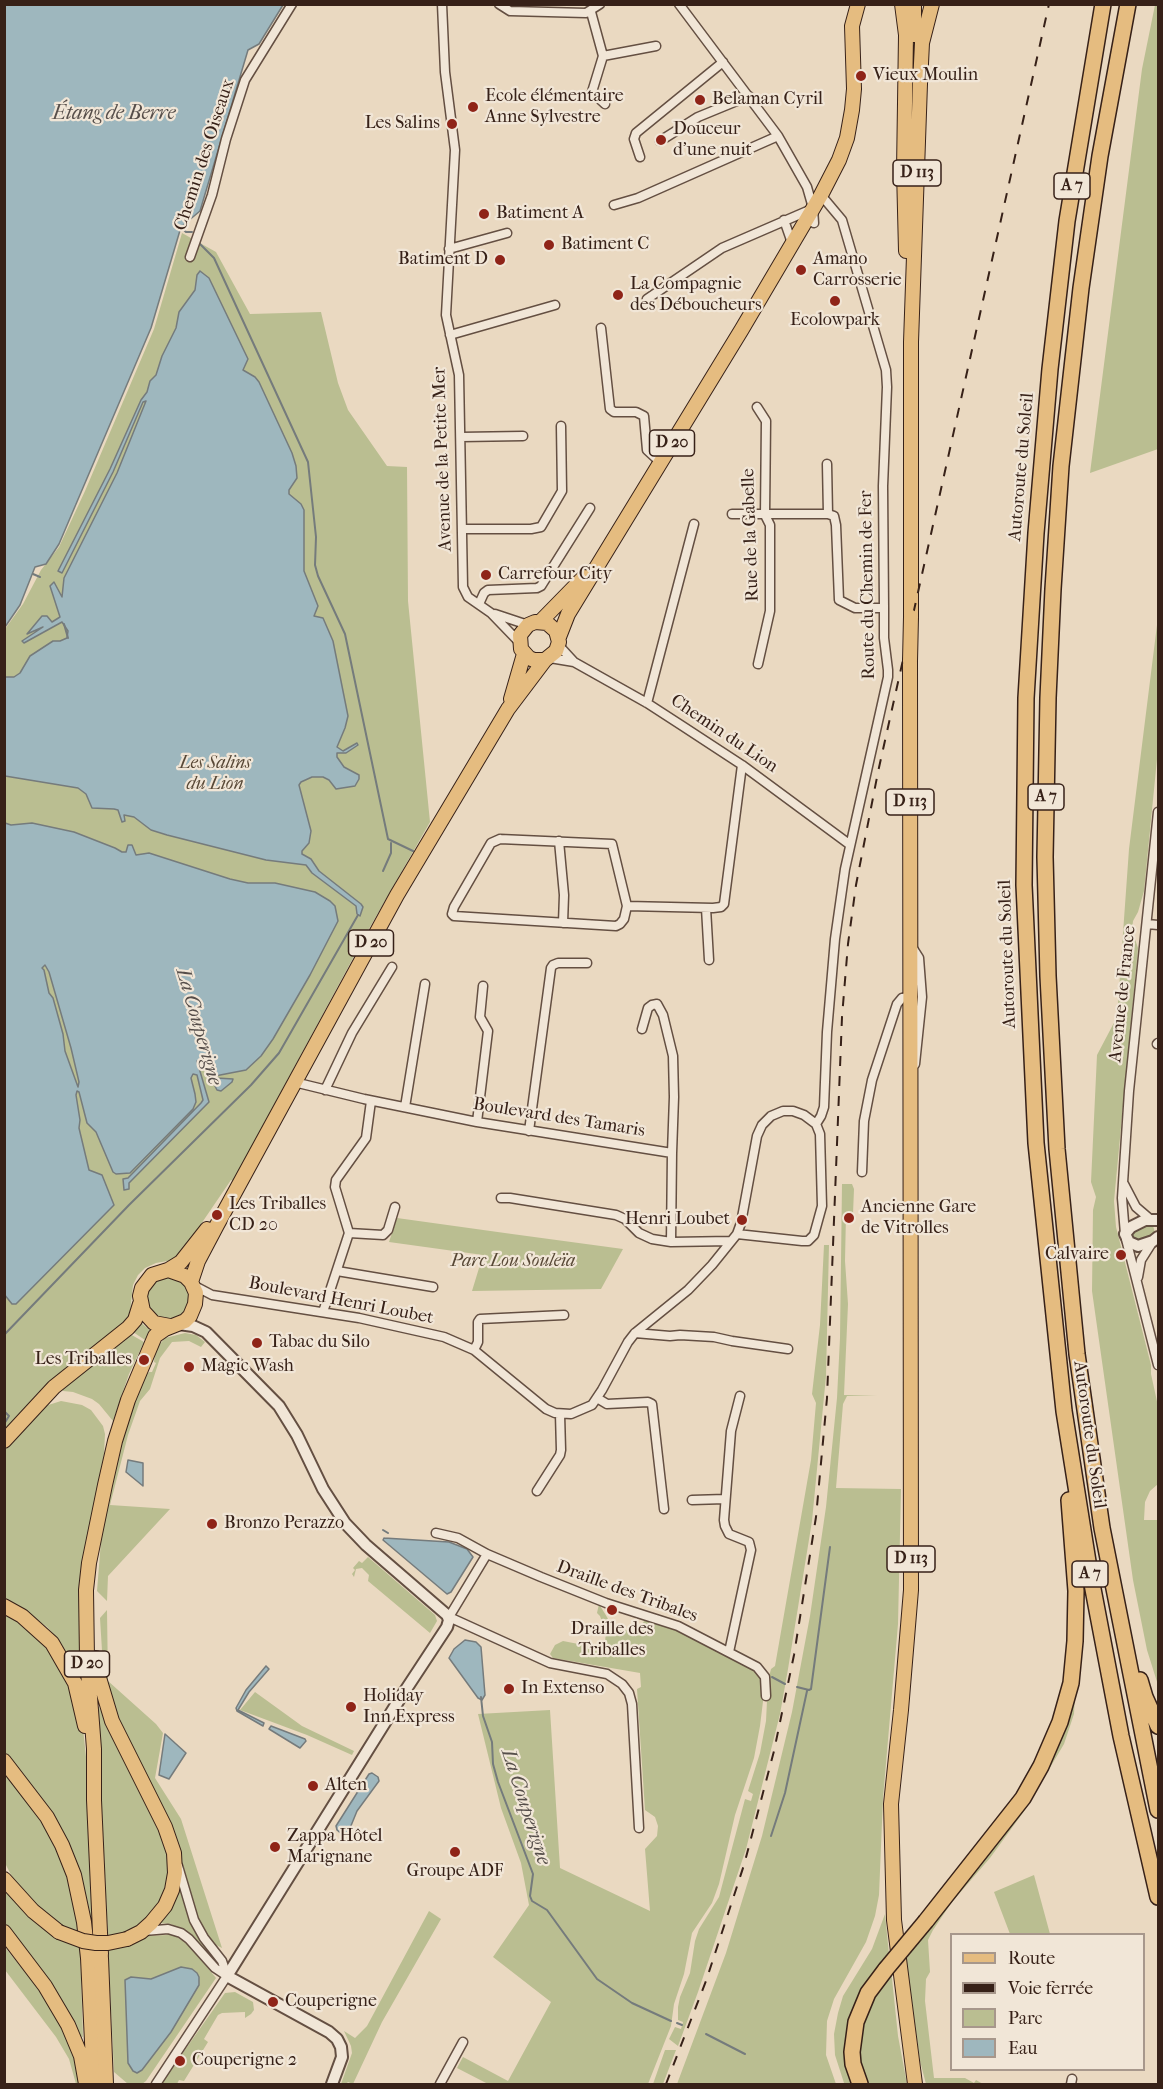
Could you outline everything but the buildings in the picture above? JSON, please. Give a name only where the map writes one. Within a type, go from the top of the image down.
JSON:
[{"type":"highway","name":"Autoroute du Soleil","points":[[1103,4],[1066,221],[1036,522],[1026,698],[1024,885],[1031,1070],[1042,1217],[1064,1411],[1089,1568],[1116,1713],[1158,1897]]},
{"type":"highway","name":"Autoroute du Soleil","points":[[1128,4],[1100,156],[1081,288],[1061,466],[1048,698],[1045,858],[1051,1047],[1063,1218],[1089,1440],[1113,1591],[1158,1810]]},
{"type":"highway","points":[[860,2085],[853,2064],[854,2027],[863,2002],[886,1969],[1006,1822],[1033,1782],[1052,1745],[1068,1696],[1073,1670],[1076,1613],[1064,1411]]},
{"type":"highway","points":[[1113,1591],[1134,1654],[1145,1697],[1158,1726]]},
{"type":"highway","points":[[1134,1654],[1158,1706]]},
{"type":"main road","name":"D 20","points":[[745,323],[799,250],[814,223],[847,138],[854,89],[852,26],[858,4]]},
{"type":"main road","name":"D 20","points":[[559,639],[568,614],[598,563],[813,208],[824,198],[846,162],[855,138],[861,91],[858,30],[860,14],[866,4]]},
{"type":"main road","name":"D 113","points":[[902,4],[906,35],[904,170],[911,342]]},
{"type":"main road","name":"D 113","points":[[906,255],[914,4]]},
{"type":"main road","name":"D 113","points":[[915,2085],[894,1920],[891,1804],[910,1590],[911,342],[922,44],[932,4]]},
{"type":"main road","name":"D 20","points":[[535,623],[598,563]]},
{"type":"main road","points":[[535,623],[552,626],[559,639],[556,651],[547,659],[534,660],[522,648],[523,629],[535,623]]},
{"type":"main road","name":"D 20","points":[[508,709],[522,648]]},
{"type":"main road","name":"D 20","points":[[192,1283],[198,1261],[397,895],[508,709],[547,659]]},
{"type":"main road","name":"D 20","points":[[168,1270],[189,1255],[242,1180]]},
{"type":"main road","points":[[4,1442],[54,1386],[128,1328],[135,1320],[142,1288],[152,1275],[168,1270],[184,1276],[192,1283],[196,1293],[190,1316],[175,1325],[154,1323],[140,1304]]},
{"type":"main road","name":"D 20","points":[[106,2085],[94,1800],[94,1738],[86,1633],[86,1590],[96,1529],[115,1441],[128,1400],[153,1339],[160,1331],[175,1325]]},
{"type":"main road","name":"D 20","points":[[96,1529],[94,1605],[97,1671],[112,1721],[165,1827],[174,1852]]},
{"type":"main road","points":[[4,1606],[22,1616],[52,1643],[75,1683],[85,1725],[94,1800]]},
{"type":"main road","points":[[4,1761],[47,1817],[74,1875],[84,1922],[87,1950],[94,2085]]},
{"type":"main road","points":[[4,1879],[26,1904],[59,1932],[83,1941],[108,1943],[128,1939],[141,1932],[156,1918],[168,1899],[175,1873],[174,1852]]},
{"type":"main road","points":[[4,1869],[26,1904]]},
{"type":"main road","points":[[4,1932],[45,1986],[68,2025],[81,2056],[86,2085]]},
{"type":"main road","name":"D 113","points":[[907,2021],[921,2085]]},
{"type":"street","name":"Chemin des Oiseaux","points":[[190,257],[212,195],[222,150],[241,91],[260,54],[292,4]]},
{"type":"street","name":"Avenue de la Petite Mer","points":[[442,4],[445,72],[455,150],[446,315],[459,375],[464,591],[468,597],[491,613],[522,648]]},
{"type":"street","points":[[499,4],[510,11],[591,12],[600,4]]},
{"type":"street","points":[[679,4],[778,136],[806,184],[813,208],[814,223]]},
{"type":"street","points":[[591,12],[603,56],[592,92],[605,104]]},
{"type":"street","points":[[603,56],[656,46]]},
{"type":"street","points":[[640,157],[634,139],[636,133],[723,62]]},
{"type":"street","points":[[660,141],[698,117],[749,96]]},
{"type":"street","points":[[614,205],[638,198],[778,136]]},
{"type":"street","name":"Route du Chemin de Fer","points":[[816,1124],[824,1107],[827,1032],[835,939],[849,844],[888,677],[884,608],[883,486],[886,370],[842,220],[824,198]]},
{"type":"street","points":[[647,299],[722,248],[813,208]]},
{"type":"street","points":[[784,220],[792,243]]},
{"type":"street","points":[[449,249],[507,233]]},
{"type":"street","points":[[450,335],[555,305]]},
{"type":"street","points":[[601,328],[610,409],[614,412],[636,412],[644,416],[647,450],[660,462]]},
{"type":"street","name":"Rue de la Gabelle","points":[[757,407],[766,421],[765,515],[770,525],[770,611],[758,664]]},
{"type":"street","points":[[463,529],[541,527],[563,489],[561,426]]},
{"type":"street","points":[[461,437],[523,436]]},
{"type":"street","points":[[827,464],[828,514]]},
{"type":"street","points":[[478,604],[488,590],[541,586],[590,508]]},
{"type":"street","points":[[732,514],[828,514],[834,516],[838,600],[855,608],[884,608]]},
{"type":"street","points":[[647,703],[694,524]]},
{"type":"street","name":"Avenue de la Petite Mer","points":[[491,613],[535,623]]},
{"type":"street","name":"Chemin du Lion","points":[[559,639],[562,649],[574,662],[647,703],[742,765],[849,844]]},
{"type":"street","name":"Chemin du Lion","points":[[547,659],[574,662]]},
{"type":"street","points":[[627,906],[722,907],[726,898],[742,765]]},
{"type":"street","name":"Avenue de France","points":[[1158,812],[1129,1091],[1122,1198],[1125,1236],[1158,1365]]},
{"type":"street","points":[[500,839],[559,841],[612,844],[627,906],[624,919],[620,924],[616,926],[457,918],[452,914],[491,843],[500,839]]},
{"type":"street","points":[[559,841],[564,895],[562,923]]},
{"type":"street","points":[[706,908],[709,960]]},
{"type":"street","points":[[1147,924],[1158,925]]},
{"type":"street","points":[[910,944],[919,958],[922,997],[918,1047],[910,1094]]},
{"type":"street","points":[[529,1131],[551,968],[558,963],[587,963]]},
{"type":"street","points":[[325,1090],[351,1033],[392,967]]},
{"type":"street","points":[[405,1107],[425,984]]},
{"type":"street","points":[[477,1122],[488,1031],[480,1017],[483,986]]},
{"type":"street","points":[[862,1172],[864,1121],[872,1080],[897,1004],[902,998],[909,997]]},
{"type":"street","points":[[642,1029],[648,1008],[657,1004],[663,1015],[673,1056],[670,1242]]},
{"type":"street","name":"Boulevard des Tamaris","points":[[294,1082],[371,1101],[477,1122],[672,1153]]},
{"type":"street","points":[[323,1312],[349,1233],[335,1184],[338,1174],[366,1138],[371,1101]]},
{"type":"street","points":[[501,1198],[616,1215],[625,1219],[639,1233],[652,1239],[670,1242],[734,1237],[802,1241],[812,1239],[821,1215],[820,1134],[816,1124],[804,1115],[788,1111],[775,1114],[762,1125],[757,1136],[741,1223],[734,1237],[688,1290],[635,1333],[592,1405],[579,1412],[560,1414],[560,1455],[537,1491]]},
{"type":"street","name":"Avenue de France","points":[[1123,1180],[1136,1207],[1156,1221]]},
{"type":"street","points":[[349,1233],[383,1235],[388,1230],[395,1207]]},
{"type":"street","points":[[1156,1221],[1133,1225],[1125,1236],[1129,1242],[1138,1246],[1156,1239]]},
{"type":"street","points":[[1137,1284],[1141,1260],[1156,1239]]},
{"type":"street","points":[[337,1271],[433,1287]]},
{"type":"street","name":"Boulevard Henri Loubet","points":[[192,1283],[213,1295],[391,1324],[463,1344],[474,1350],[546,1409],[560,1414]]},
{"type":"street","points":[[213,1295],[203,1298],[194,1307],[206,1332],[279,1406],[297,1435],[323,1489],[345,1523],[366,1545],[449,1617],[544,1661],[607,1674],[622,1684],[632,1704],[639,1828]]},
{"type":"street","points":[[474,1350],[478,1342],[478,1322],[481,1318],[564,1315]]},
{"type":"street","points":[[175,1325],[193,1326],[206,1332]]},
{"type":"street","points":[[635,1333],[714,1337],[789,1349]]},
{"type":"street","points":[[729,1652],[751,1550],[749,1542],[733,1536],[727,1530],[724,1520],[731,1431],[740,1396]]},
{"type":"street","points":[[597,1398],[607,1404],[648,1402],[652,1404],[664,1509]]},
{"type":"street","points":[[692,1500],[725,1499]]},
{"type":"street","name":"Draille des Tribales","points":[[436,1533],[458,1538],[487,1554],[595,1599],[678,1626],[752,1663],[761,1672],[766,1683],[766,1696]]},
{"type":"street","points":[[156,2085],[447,1627],[449,1617],[487,1554]]},
{"type":"street","points":[[174,1852],[194,1920],[204,1938],[222,1961],[227,1976]]},
{"type":"street","points":[[141,1932],[159,1928],[180,1933],[215,1968],[227,1976],[329,2032],[337,2039],[342,2051],[342,2061],[333,2085]]},
{"type":"street","points":[[440,2085],[463,2042]]},
{"type":"green space","points":[[1155,5],[1158,5],[1158,449],[1090,473],[1142,69]]},
{"type":"green space","name":"Les Salins du Lion","points":[[182,233],[216,252],[250,314],[321,312],[338,383],[348,410],[387,466],[407,467],[408,601],[430,822],[366,934],[233,1181],[231,1180],[185,1250],[173,1260],[156,1263],[145,1268],[138,1275],[133,1285],[130,1313],[126,1321],[62,1371],[36,1395],[5,1431],[5,629],[23,604],[41,570],[59,547],[85,491],[154,329]]},
{"type":"green space","points":[[1158,617],[1158,749],[1144,891],[1132,930],[1138,948],[1114,1201],[1116,1227],[1151,1365],[1158,1406],[1158,1484],[1150,1491],[1145,1502],[1144,1520],[1158,1520],[1158,1685],[1147,1650],[1133,1580],[1092,1291],[1093,1210],[1096,1197],[1091,1182],[1097,1055],[1117,1017],[1129,849]]},
{"type":"green space","points":[[842,1184],[852,1184],[854,1189],[853,1214],[846,1214],[845,1261],[848,1304],[844,1395],[877,1395],[847,1396],[843,1404],[836,1488],[901,1489],[898,1624],[883,1798],[879,1895],[866,1942],[834,1999],[827,2021],[826,2055],[836,2084],[677,2084],[726,1953],[762,1836],[792,1712],[810,1616],[826,1507],[837,1398]]},
{"type":"green space","name":"Parc Lou Souleïa","points":[[397,1218],[623,1249],[601,1289],[472,1291],[483,1255],[389,1242]]},
{"type":"green space","points":[[1147,1224],[1153,1226],[1154,1235],[1135,1241],[1132,1237],[1133,1231]]},
{"type":"green space","points":[[824,1245],[829,1245],[826,1376],[812,1521],[780,1714],[746,1849],[678,2046],[669,2039],[675,2027],[681,2029],[683,2022],[678,2020],[678,2007],[690,1973],[695,1941],[699,1929],[719,1897],[745,1799],[751,1801],[753,1794],[748,1791],[760,1753],[766,1721],[768,1681],[771,1669],[775,1666],[811,1460],[816,1403],[812,1394],[820,1325]]},
{"type":"green space","points":[[168,1277],[183,1283],[189,1298],[183,1313],[168,1319],[153,1313],[147,1298],[153,1283]]},
{"type":"green space","points":[[140,1322],[150,1330],[145,1340],[133,1332]]},
{"type":"green space","points":[[185,1333],[196,1335],[205,1342],[201,1347],[189,1341],[172,1342],[160,1358],[150,1389],[140,1401],[128,1435],[110,1505],[170,1509],[108,1576],[107,1601],[97,1591],[101,1541],[113,1470],[140,1383],[149,1372],[152,1372],[156,1363],[154,1362],[155,1350],[165,1338]]},
{"type":"green space","points":[[130,1334],[144,1342],[129,1374],[113,1421],[92,1399],[62,1389]]},
{"type":"green space","points":[[61,1401],[82,1405],[91,1410],[103,1426],[105,1434],[104,1454],[86,1548],[83,1673],[79,1674],[59,1640],[47,1627],[5,1599],[5,1450],[42,1407]]},
{"type":"green space","points":[[368,1557],[435,1615],[437,1621],[430,1633],[368,1581],[369,1575],[362,1568],[356,1569],[354,1577],[353,1568],[359,1561],[362,1563]]},
{"type":"green space","points":[[599,1604],[613,1627],[635,1632],[645,1620],[669,1627],[753,1667],[763,1679],[764,1693],[754,1758],[735,1815],[719,1884],[712,1903],[692,1933],[684,1974],[674,2004],[671,2026],[648,2084],[488,2084],[457,2068],[463,2057],[508,2081],[551,2002],[493,1957],[529,1905],[521,1863],[501,1808],[478,1714],[550,1710],[560,1868],[650,1911],[645,1849],[657,1836],[658,1826],[655,1817],[645,1810],[637,1689],[641,1687],[640,1673],[553,1658],[550,1654],[555,1645],[563,1641],[604,1649],[606,1633],[597,1613]]},
{"type":"green space","points":[[107,1610],[108,1681],[163,1733],[155,1778],[181,1819],[222,1948],[214,1944],[202,1928],[181,1859],[129,1750],[104,1683],[100,1618]]},
{"type":"green space","points":[[4,1612],[38,1636],[65,1672],[82,1719],[87,1766],[95,1938],[91,1938],[82,1883],[40,1798],[5,1754]]},
{"type":"green space","points":[[1076,1675],[1074,1714],[1064,1744],[1025,1810],[990,1858],[952,1902],[928,1940],[930,1972],[926,1979],[925,2001],[934,2078],[965,2078],[974,2083],[976,2080],[983,2084],[926,2084],[920,2061],[905,1951],[1011,1818]]},
{"type":"green space","points":[[255,1692],[302,1726],[354,1751],[352,1755],[240,1710]]},
{"type":"green space","points":[[97,1707],[153,1810],[171,1865],[165,1894],[149,1919],[125,1934],[108,1938]]},
{"type":"green space","points":[[4,1772],[34,1809],[67,1872],[77,1917],[78,1936],[41,1914],[13,1879],[5,1863]]},
{"type":"green space","points":[[1034,1875],[1050,1933],[1010,1933],[994,1892]]},
{"type":"green space","points":[[179,1884],[195,1932],[219,1964],[217,1966],[185,1931],[171,1924],[160,1923],[159,1920]]},
{"type":"green space","points":[[4,1887],[56,1937],[80,1947],[83,2037],[79,2036],[53,1988],[5,1924]]},
{"type":"green space","points":[[429,1911],[441,1919],[382,2022],[353,2084],[348,2082],[341,2084],[352,2053],[344,2031],[355,2038],[367,2026]]},
{"type":"green space","points":[[885,1914],[889,1954],[858,1999],[853,2084],[838,2084],[844,2083],[835,2055],[834,2034],[838,2013],[843,1996],[872,1949]]},
{"type":"green space","points":[[168,1933],[190,1946],[216,1978],[146,2081],[142,2084],[128,2084],[114,2072],[108,1948],[147,1936],[167,1935]]},
{"type":"green space","points":[[4,1946],[57,2015],[77,2063],[81,2084],[76,2084],[69,2059],[56,2037],[5,1970]]},
{"type":"green space","points":[[891,1969],[898,2036],[907,2084],[863,2084],[858,2074],[861,2016]]},
{"type":"green space","points":[[235,1992],[253,2002],[254,2010],[251,2014],[245,2018],[245,2012],[218,2015],[204,2039],[208,2042],[184,2081],[179,2080],[177,2084],[161,2084],[225,1993]]},
{"type":"green space","points":[[665,2050],[676,2050],[663,2084],[653,2084]]},
{"type":"water","name":"Étang de Berre","points":[[5,4],[283,5],[259,44],[248,50],[200,211],[181,227],[151,328],[59,544],[46,564],[35,567],[20,605],[5,627]]},
{"type":"water","points":[[200,271],[209,278],[248,359],[243,370],[259,382],[296,466],[297,478],[289,494],[301,504],[304,510],[304,571],[318,606],[314,616],[323,618],[333,641],[348,716],[337,747],[343,751],[357,743],[358,745],[346,753],[337,753],[337,757],[344,767],[359,775],[355,786],[336,789],[329,780],[323,777],[312,777],[301,782],[299,785],[311,831],[309,843],[302,854],[311,859],[319,871],[361,904],[363,907],[360,916],[357,914],[356,906],[312,873],[306,865],[266,860],[167,835],[151,830],[134,817],[124,815],[125,821],[122,822],[118,810],[92,808],[86,794],[78,788],[5,776],[5,677],[14,677],[20,673],[30,656],[53,641],[67,638],[68,631],[62,622],[24,643],[22,641],[43,627],[27,634],[42,616],[47,616],[52,622],[60,617],[50,586],[54,582],[62,597],[64,578],[117,473],[146,401],[143,402],[113,472],[62,573],[58,571],[110,469],[141,400],[147,392],[150,381],[156,375],[162,356],[176,328],[179,312],[195,290],[197,275]]},
{"type":"water","points":[[5,823],[11,825],[32,823],[74,832],[122,852],[126,852],[128,845],[132,845],[136,855],[149,853],[248,883],[275,883],[315,892],[330,901],[335,906],[338,921],[273,1039],[261,1056],[246,1070],[215,1076],[233,1079],[221,1091],[217,1090],[204,1065],[197,1061],[209,1102],[129,1183],[129,1189],[124,1190],[123,1179],[128,1178],[203,1100],[197,1075],[193,1074],[191,1078],[196,1102],[193,1109],[130,1173],[116,1174],[113,1172],[96,1132],[87,1123],[77,1091],[79,1128],[89,1170],[102,1175],[114,1205],[16,1304],[12,1304],[4,1294]],"holes":[[[45,965],[71,1048],[79,1082],[78,1087],[65,1051],[63,1034],[42,968]]]},
{"type":"water","points":[[128,1460],[143,1463],[143,1486],[126,1472]]},
{"type":"water","points":[[384,1538],[449,1542],[467,1549],[473,1557],[451,1592],[447,1594],[383,1540]]},
{"type":"water","points":[[465,1640],[476,1642],[481,1647],[485,1695],[482,1700],[478,1698],[449,1658],[454,1649]]},
{"type":"water","points":[[266,1666],[269,1669],[249,1692],[238,1710],[264,1723],[263,1726],[237,1711],[236,1708],[246,1690]]},
{"type":"water","points":[[271,1726],[306,1741],[300,1748],[269,1729]]},
{"type":"water","points":[[165,1734],[186,1753],[169,1779],[159,1775]]},
{"type":"water","points":[[372,1773],[378,1777],[379,1781],[357,1811],[348,1833],[344,1836],[336,1826],[369,1774]]},
{"type":"water","points":[[181,1967],[192,1969],[197,1973],[199,1985],[171,2032],[142,2070],[137,2073],[128,2063],[125,1980],[131,1977],[151,1979]]},
{"type":"waterway","points":[[181,227],[186,232],[192,232]]},
{"type":"waterway","points":[[199,243],[214,258],[308,462],[316,537],[315,565],[345,634],[388,839],[413,851]]},
{"type":"waterway","name":"La Couperigne","points":[[33,574],[40,577]]},
{"type":"waterway","name":"La Couperigne","points":[[64,624],[68,638]]},
{"type":"waterway","points":[[383,871],[391,853],[391,843]]},
{"type":"waterway","points":[[4,1335],[129,1205],[251,1085],[279,1053],[358,915]]},
{"type":"waterway","points":[[4,1411],[9,1416],[4,1424]]},
{"type":"waterway","name":"La Couperigne","points":[[383,1530],[388,1533]]},
{"type":"waterway","points":[[797,1687],[811,1689],[830,1547]]},
{"type":"waterway","points":[[772,1677],[785,1684]]},
{"type":"waterway","points":[[771,1836],[785,1793],[807,1691]]},
{"type":"waterway","name":"La Couperigne","points":[[481,1697],[483,1716],[492,1742],[493,1764],[498,1782],[533,1874],[530,1896],[532,1901],[547,1910],[597,1979],[632,2003],[671,2021]]},
{"type":"waterway","name":"La Couperigne","points":[[677,2023],[682,2025]]},
{"type":"waterway","name":"La Couperigne","points":[[706,2034],[745,2054]]},
{"type":"railway","points":[[666,2084],[706,1981],[744,1865],[774,1751],[794,1655],[816,1517],[827,1398],[842,1017],[856,885],[878,772],[1049,4]]},
{"type":"place","name":"Vieux Moulin","points":[[861,76]]},
{"type":"place","name":"Belaman Cyril","points":[[700,100]]},
{"type":"place","name":"Ecole élémentaire Anne Sylvestre","points":[[473,107]]},
{"type":"place","name":"Les Salins","points":[[452,124]]},
{"type":"place","name":"Douceur d’une nuit","points":[[661,140]]},
{"type":"place","name":"Batiment A","points":[[484,214]]},
{"type":"place","name":"Batiment C","points":[[549,245]]},
{"type":"place","name":"Batiment D","points":[[500,260]]},
{"type":"place","name":"Amano Carrosserie","points":[[801,270]]},
{"type":"place","name":"La Compagnie des Déboucheurs","points":[[618,295]]},
{"type":"place","name":"Ecolowpark","points":[[835,301]]},
{"type":"place","name":"Carrefour City","points":[[486,575]]},
{"type":"place","name":"Les Triballes CD 20","points":[[217,1215]]},
{"type":"place","name":"Ancienne Gare de Vitrolles","points":[[849,1218]]},
{"type":"place","name":"Henri Loubet","points":[[742,1220]]},
{"type":"place","name":"Calvaire","points":[[1121,1255]]},
{"type":"place","name":"Tabac du Silo","points":[[257,1343]]},
{"type":"place","name":"Les Triballes","points":[[144,1360]]},
{"type":"place","name":"Magic Wash","points":[[189,1367]]},
{"type":"place","name":"Bronzo Perazzo","points":[[212,1524]]},
{"type":"place","name":"Draille des Triballes","points":[[612,1610]]},
{"type":"place","name":"In Extenso","points":[[509,1689]]},
{"type":"place","name":"Holiday Inn Express","points":[[351,1707]]},
{"type":"place","name":"Alten","points":[[313,1786]]},
{"type":"place","name":"Zappa Hôtel Marignane","points":[[275,1847]]},
{"type":"place","name":"Groupe ADF","points":[[455,1852]]},
{"type":"place","name":"Couperigne","points":[[273,2002]]},
{"type":"place","name":"Couperigne 2","points":[[180,2061]]}]
